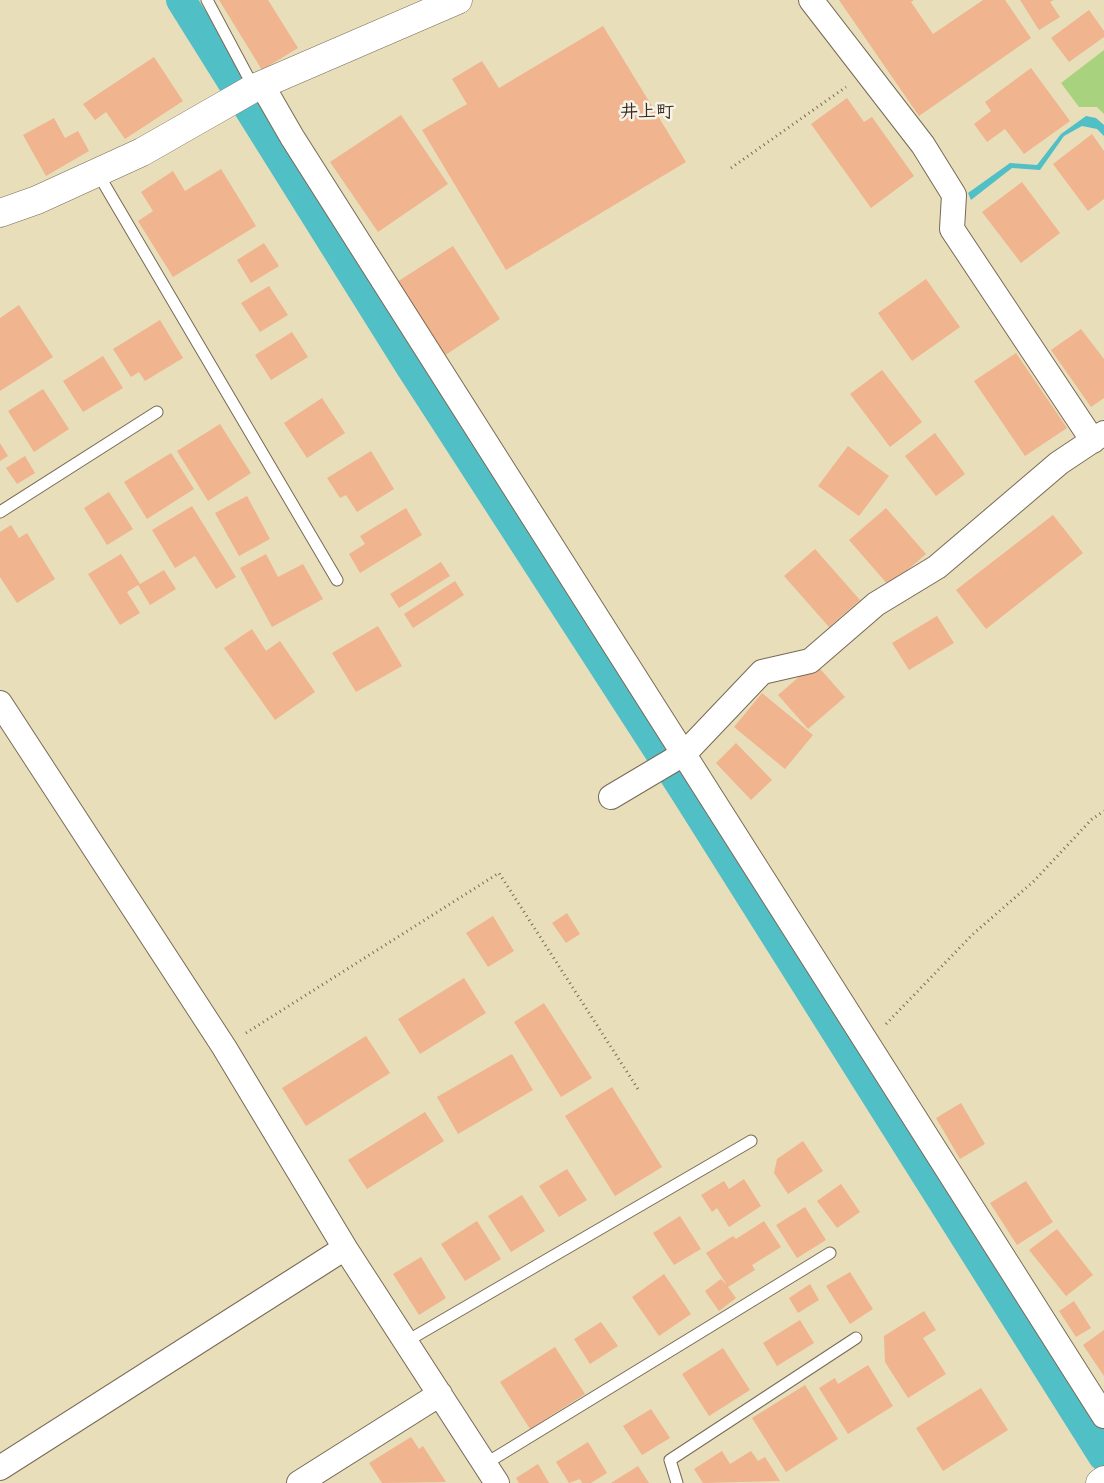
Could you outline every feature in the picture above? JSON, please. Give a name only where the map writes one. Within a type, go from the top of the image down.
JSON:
[{"type":"street","points":[[0,213],[37,200],[142,152],[258,86],[458,0]]},
{"type":"street","points":[[611,797],[685,753],[762,672],[810,661],[876,604],[936,567],[1059,463],[1098,437],[952,229],[954,195],[922,145],[811,0]]},
{"type":"street","points":[[258,86],[685,753],[1104,1416]]},
{"type":"street","points":[[0,703],[224,1047],[345,1248],[407,1341],[491,1474]]},
{"type":"street","points":[[0,1468],[345,1248]]},
{"type":"street","points":[[299,1483],[440,1394]]},
{"type":"street","points":[[1100,1483],[1104,1480]]},
{"type":"lane","points":[[207,0],[258,86]]},
{"type":"lane","points":[[97,172],[337,580]]},
{"type":"lane","points":[[0,512],[157,412]]},
{"type":"lane","points":[[407,1341],[750,1141]]},
{"type":"lane","points":[[491,1474],[830,1253]]},
{"type":"lane","points":[[677,1483],[670,1460],[856,1338]]},
{"type":"path","points":[[731,168],[867,72]]},
{"type":"path","points":[[868,1042],[972,935],[1034,881],[1092,819],[1104,811]]},
{"type":"path","points":[[224,1047],[500,873],[638,1089]]},
{"type":"green space","points":[[1104,50],[1104,114],[1097,107],[1079,107],[1061,83]]},
{"type":"water","points":[[1086,116],[1096,118],[1104,125],[1104,136],[1097,129],[1082,126],[1064,136],[1040,170],[1012,168],[971,200],[968,193],[1010,163],[1037,165],[1061,134]]},
{"type":"building","points":[[219,0],[268,0],[298,48],[262,70]]},
{"type":"building","points":[[839,0],[914,0],[911,2],[933,34],[983,0],[1005,0],[1031,38],[919,116]]},
{"type":"building","points":[[1020,0],[1054,0],[1050,2],[1060,17],[1039,30]]},
{"type":"building","points":[[1089,10],[1104,31],[1104,37],[1069,62],[1051,38]]},
{"type":"building","points":[[603,26],[686,162],[506,270],[422,130],[467,104],[452,79],[482,61],[499,88]]},
{"type":"building","points":[[154,57],[183,101],[125,139],[106,112],[95,120],[83,104]]},
{"type":"building","points":[[1031,68],[1070,121],[1024,154],[1005,129],[987,142],[974,124],[991,111],[985,102]]},
{"type":"building","points":[[847,98],[864,122],[872,117],[914,176],[871,208],[811,124]]},
{"type":"building","points":[[401,115],[448,184],[378,232],[330,162]]},
{"type":"building","points":[[54,118],[65,138],[78,131],[89,151],[46,176],[23,135]]},
{"type":"building","points":[[1092,134],[1104,151],[1104,199],[1088,211],[1053,164]]},
{"type":"building","points":[[221,169],[256,226],[173,277],[138,221],[153,211],[141,192],[173,171],[185,191]]},
{"type":"building","points":[[1022,182],[1060,233],[1021,263],[982,212]]},
{"type":"building","points":[[264,243],[279,266],[251,283],[237,260]]},
{"type":"building","points":[[453,246],[500,319],[444,356],[397,282]]},
{"type":"building","points":[[926,279],[960,327],[912,361],[878,313]]},
{"type":"building","points":[[269,286],[288,315],[260,332],[241,303]]},
{"type":"building","points":[[19,305],[53,357],[0,391],[0,318]]},
{"type":"building","points":[[160,320],[183,358],[145,381],[139,372],[131,377],[113,349]]},
{"type":"building","points":[[1081,329],[1104,359],[1104,398],[1091,407],[1051,350]]},
{"type":"building","points":[[292,332],[308,357],[271,380],[255,355]]},
{"type":"building","points":[[1016,353],[1067,428],[1025,456],[974,381]]},
{"type":"building","points":[[103,356],[123,388],[83,412],[63,381]]},
{"type":"building","points":[[882,370],[922,422],[890,447],[850,394]]},
{"type":"building","points":[[43,389],[69,429],[34,452],[8,411]]},
{"type":"building","points":[[322,398],[345,433],[307,458],[284,423]]},
{"type":"building","points":[[220,424],[251,473],[208,501],[177,451]]},
{"type":"building","points":[[935,433],[965,474],[936,496],[905,456]]},
{"type":"building","points":[[0,443],[8,456],[0,461]]},
{"type":"building","points":[[848,446],[889,476],[859,516],[818,486]]},
{"type":"building","points":[[371,451],[394,489],[357,512],[346,495],[340,498],[327,478]]},
{"type":"building","points":[[171,453],[194,489],[147,519],[124,482]]},
{"type":"building","points":[[25,456],[35,473],[17,484],[6,468]]},
{"type":"building","points":[[109,492],[133,529],[107,545],[84,508]]},
{"type":"building","points":[[247,496],[270,539],[239,556],[215,513]]},
{"type":"building","points":[[192,506],[236,577],[216,589],[195,556],[175,568],[152,530]]},
{"type":"building","points":[[406,508],[422,535],[360,573],[349,554],[365,544],[360,536]]},
{"type":"building","points":[[886,508],[926,554],[889,586],[849,540]]},
{"type":"building","points":[[1053,515],[1083,553],[986,629],[956,590]]},
{"type":"building","points":[[11,525],[19,538],[27,533],[55,579],[17,603],[0,577],[0,532]]},
{"type":"building","points":[[815,549],[860,600],[829,627],[784,576]]},
{"type":"building","points":[[121,554],[140,584],[164,570],[176,589],[150,605],[138,585],[127,592],[140,613],[120,625],[88,574]]},
{"type":"building","points":[[266,554],[278,577],[303,564],[323,599],[272,627],[240,568]]},
{"type":"building","points":[[441,562],[450,576],[399,608],[390,594]]},
{"type":"building","points":[[455,581],[464,595],[413,628],[404,614]]},
{"type":"building","points":[[937,616],[954,643],[909,670],[892,643]]},
{"type":"building","points":[[378,626],[402,666],[356,692],[332,653]]},
{"type":"building","points":[[252,629],[266,651],[280,641],[315,692],[275,720],[224,648]]},
{"type":"building","points":[[815,663],[845,697],[808,729],[778,695]]},
{"type":"building","points":[[762,693],[813,735],[785,769],[734,727]]},
{"type":"building","points":[[736,743],[772,780],[751,800],[716,763]]},
{"type":"building","points":[[567,913],[580,934],[566,943],[552,923]]},
{"type":"building","points":[[493,916],[514,951],[488,967],[466,933]]},
{"type":"building","points":[[464,978],[486,1013],[420,1054],[398,1019]]},
{"type":"building","points":[[544,1003],[592,1078],[561,1097],[514,1022]]},
{"type":"building","points":[[366,1036],[390,1073],[306,1126],[282,1088]]},
{"type":"building","points":[[512,1054],[533,1090],[458,1134],[437,1097]]},
{"type":"building","points":[[612,1087],[662,1167],[615,1196],[565,1116]]},
{"type":"building","points":[[961,1103],[985,1144],[960,1159],[936,1118]]},
{"type":"building","points":[[425,1112],[444,1141],[367,1189],[348,1160]]},
{"type":"building","points":[[803,1141],[823,1171],[788,1194],[774,1173],[777,1159]]},
{"type":"building","points":[[567,1169],[587,1200],[559,1217],[539,1186]]},
{"type":"building","points":[[744,1179],[761,1206],[729,1227],[717,1208],[712,1212],[701,1195],[724,1181],[729,1189]]},
{"type":"building","points":[[1026,1181],[1053,1222],[1017,1245],[990,1203]]},
{"type":"building","points":[[841,1184],[860,1212],[837,1228],[817,1201]]},
{"type":"building","points":[[522,1195],[545,1231],[511,1252],[488,1216]]},
{"type":"building","points":[[805,1207],[826,1240],[797,1258],[776,1225]]},
{"type":"building","points":[[680,1216],[701,1249],[674,1265],[653,1233]]},
{"type":"building","points":[[477,1221],[501,1259],[465,1281],[441,1244]]},
{"type":"building","points":[[764,1221],[781,1247],[752,1265],[755,1270],[728,1287],[736,1298],[719,1311],[705,1291],[721,1279],[727,1285],[706,1253],[733,1236],[736,1239]]},
{"type":"building","points":[[1057,1229],[1093,1275],[1066,1296],[1029,1250]]},
{"type":"building","points":[[421,1257],[446,1298],[419,1315],[393,1274]]},
{"type":"building","points":[[850,1272],[873,1309],[850,1324],[826,1286]]},
{"type":"building","points":[[664,1274],[691,1314],[659,1336],[632,1297]]},
{"type":"building","points":[[810,1284],[819,1300],[798,1313],[789,1298]]},
{"type":"building","points":[[1074,1301],[1091,1328],[1076,1337],[1059,1311]]},
{"type":"building","points":[[924,1311],[936,1330],[923,1338],[946,1374],[908,1398],[885,1362],[884,1336]]},
{"type":"building","points":[[800,1320],[814,1343],[777,1366],[763,1343]]},
{"type":"building","points":[[601,1322],[618,1346],[590,1364],[574,1339]]},
{"type":"building","points":[[1104,1330],[1104,1376],[1083,1345]]},
{"type":"building","points":[[555,1347],[585,1394],[530,1429],[500,1382]]},
{"type":"building","points":[[723,1348],[750,1390],[709,1416],[682,1374]]},
{"type":"building","points":[[868,1365],[893,1406],[848,1434],[819,1388],[835,1378],[838,1384]]},
{"type":"building","points":[[805,1385],[838,1439],[786,1472],[752,1418]]},
{"type":"building","points":[[981,1388],[1008,1430],[943,1471],[916,1428]]},
{"type":"building","points":[[651,1409],[670,1438],[642,1455],[623,1426]]},
{"type":"building","points":[[411,1437],[419,1449],[423,1446],[446,1482],[382,1483],[369,1463]]},
{"type":"building","points":[[588,1442],[607,1473],[591,1483],[582,1483],[580,1479],[569,1483],[556,1462]]},
{"type":"building","points":[[722,1451],[730,1464],[751,1451],[758,1461],[765,1457],[780,1481],[703,1483],[694,1469]]},
{"type":"building","points":[[538,1464],[549,1483],[519,1483],[516,1478]]},
{"type":"building","points":[[638,1466],[649,1483],[611,1483]]},
{"type":"waterway","points":[[181,0],[410,366],[684,790],[1103,1456]]},
{"type":"district","name":"井上町","points":[[647,112]]}]
